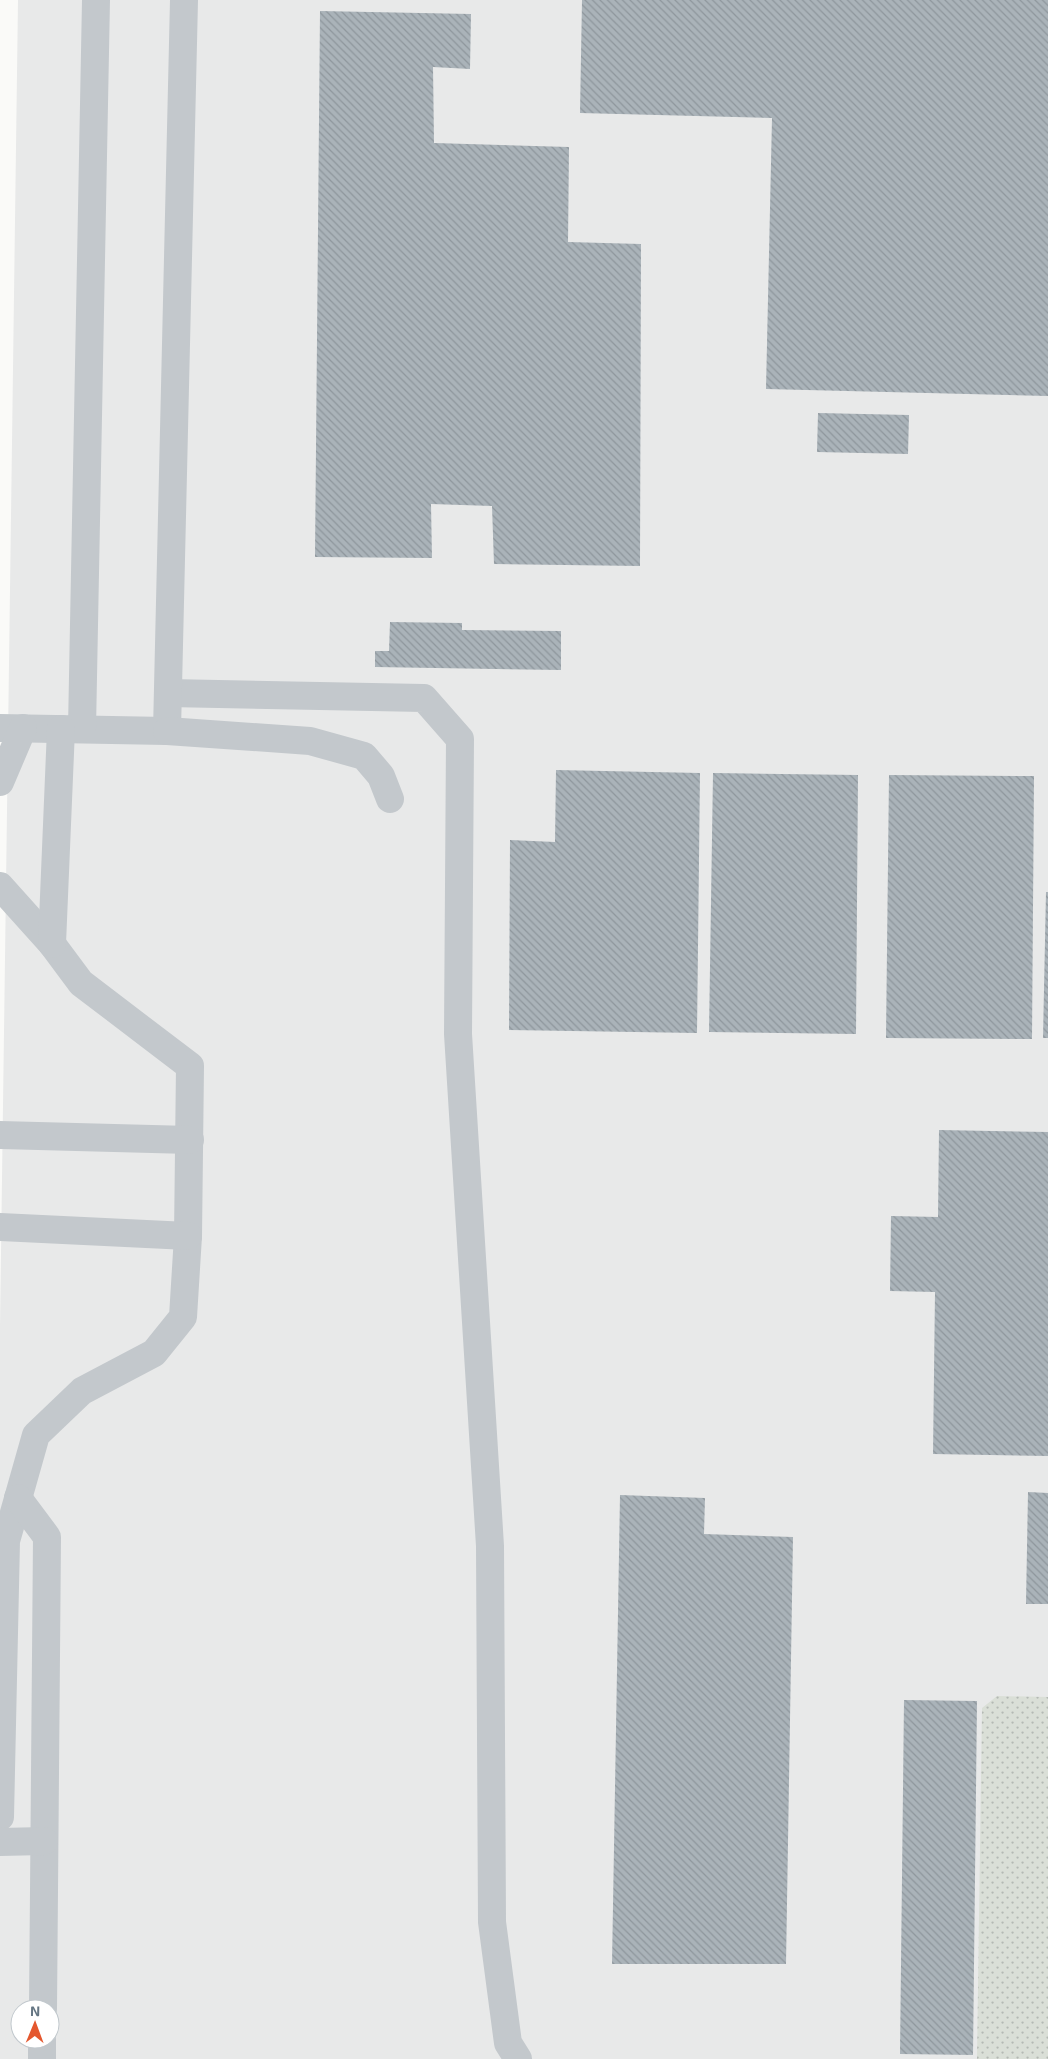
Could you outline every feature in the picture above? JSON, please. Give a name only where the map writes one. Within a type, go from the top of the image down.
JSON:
[{"type":"lane","points":[[52,944],[72,729],[96,0]]},
{"type":"lane","points":[[167,731],[184,0]]},
{"type":"lane","points":[[168,693],[424,698],[460,739],[458,1034],[490,1546],[492,1922],[508,2043],[518,2059]]},
{"type":"lane","points":[[0,782],[11,728],[167,731],[310,741],[364,756],[381,776],[390,798]]},
{"type":"lane","points":[[0,886],[52,944],[81,983],[190,1066],[188,1236],[183,1317],[154,1353],[82,1391],[36,1435],[6,1541],[0,1817]]},
{"type":"lane","points":[[0,1135],[190,1140]]},
{"type":"lane","points":[[0,1227],[188,1236]]},
{"type":"lane","points":[[18,1498],[47,1537],[43,1999]]},
{"type":"lane","points":[[0,1842],[44,1841]]},
{"type":"shaded area","points":[[18,0],[1048,0],[1048,2059],[0,2059],[0,1327]]},
{"type":"shaded area","points":[[997,1696],[1048,1697],[1048,2059],[977,2059],[982,1708]]},
{"type":"building","points":[[582,0],[1048,0],[1048,396],[766,389],[772,118],[580,113]]},
{"type":"building","points":[[320,11],[471,14],[470,69],[433,67],[434,143],[569,147],[568,242],[641,244],[640,566],[494,564],[492,506],[431,504],[432,558],[315,557]]},
{"type":"building","points":[[818,413],[909,415],[908,454],[817,452]]},
{"type":"building","points":[[390,622],[462,623],[462,630],[561,631],[561,670],[375,667],[375,651],[389,651]]},
{"type":"building","points":[[556,770],[700,773],[697,1033],[509,1030],[510,840],[555,842]]},
{"type":"building","points":[[713,773],[858,775],[856,1034],[709,1032]]},
{"type":"building","points":[[889,775],[1034,776],[1032,1039],[886,1038]]},
{"type":"building","points":[[1046,892],[1048,892],[1048,1038],[1043,1038]]},
{"type":"building","points":[[939,1130],[1048,1132],[1048,1456],[933,1454],[935,1292],[890,1291],[891,1216],[938,1217]]},
{"type":"building","points":[[1028,1492],[1048,1493],[1048,1604],[1026,1604]]},
{"type":"building","points":[[620,1495],[705,1498],[704,1534],[793,1537],[786,1964],[612,1964]]},
{"type":"building","points":[[904,1700],[977,1701],[973,2055],[900,2054]]}]
